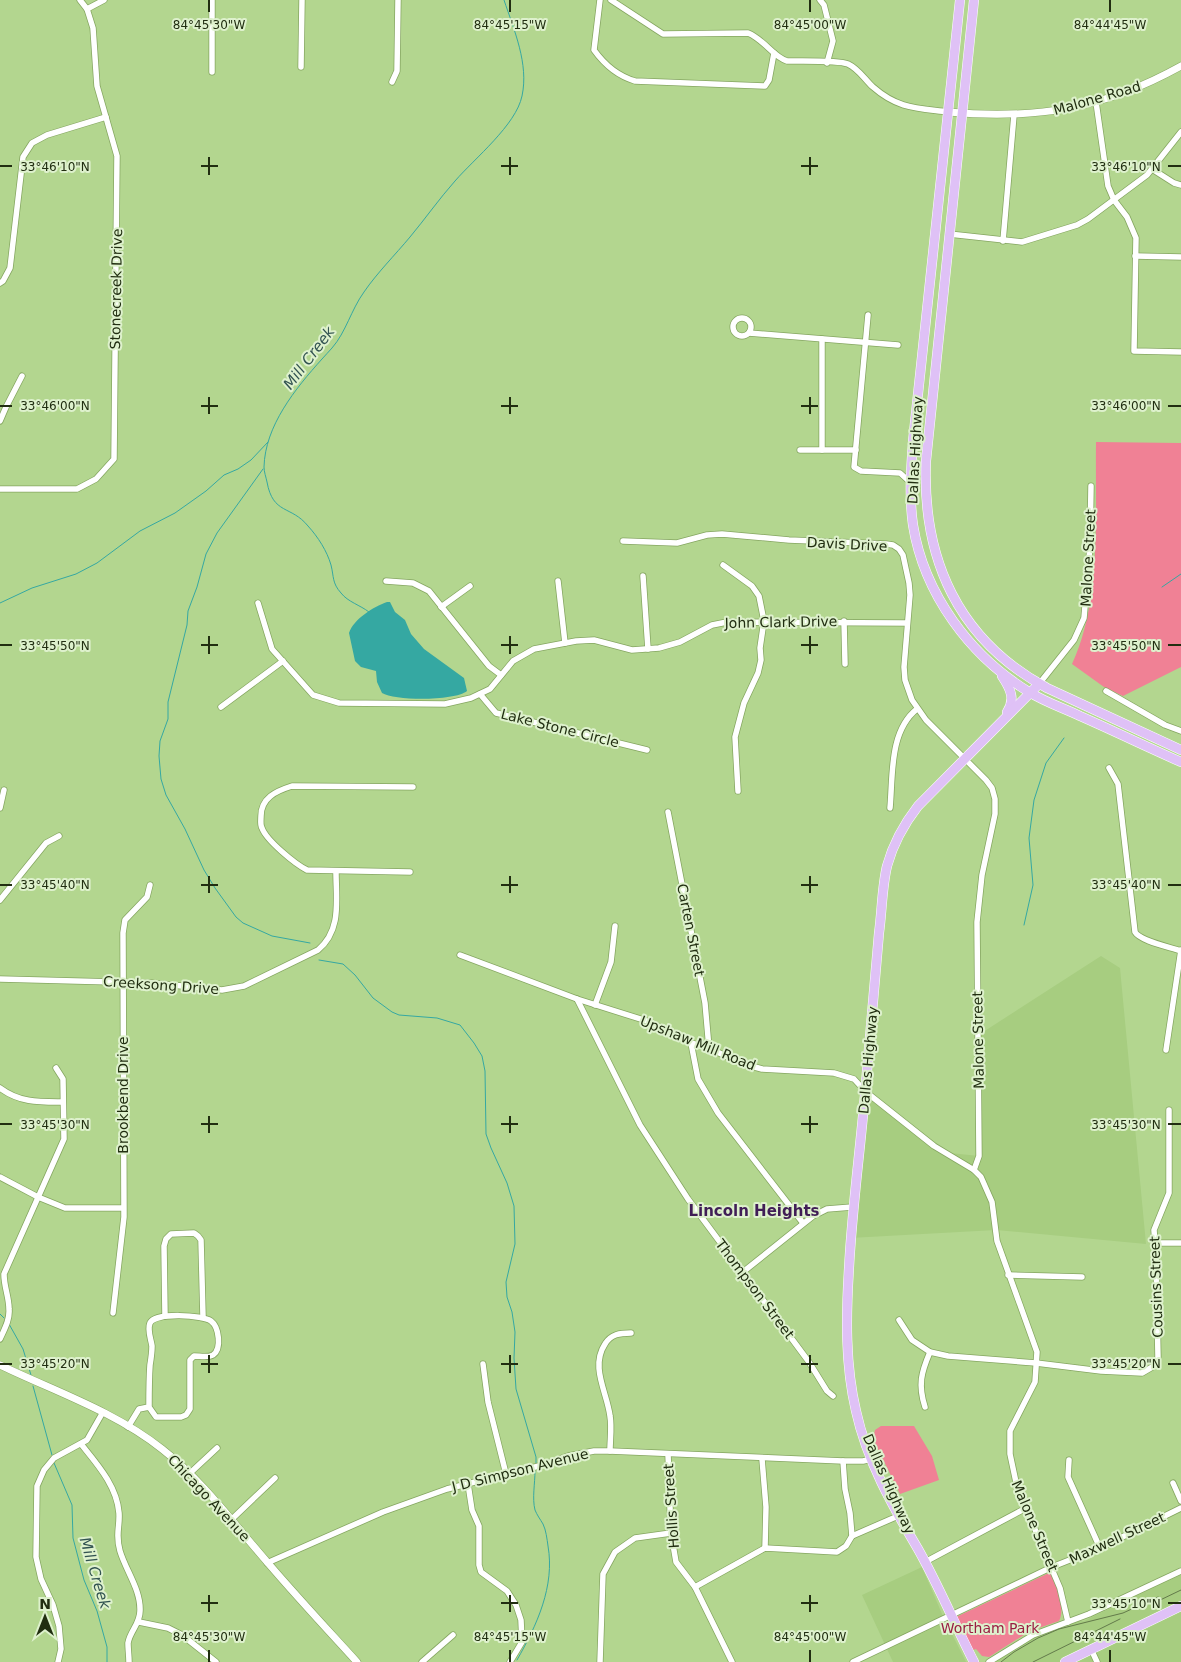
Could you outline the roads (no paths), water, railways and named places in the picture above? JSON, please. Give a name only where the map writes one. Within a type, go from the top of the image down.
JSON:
[{"type":"main road","name":"Dallas Highway","points":[[960,0],[912,462],[913,526],[922,558],[945,611],[956,626],[998,670],[1030,693],[1181,762]]},
{"type":"main road","name":"Dallas Highway","points":[[974,0],[926,461],[926,498],[936,557],[947,585],[970,622],[1001,656],[1039,684],[1181,750]]},
{"type":"main road","points":[[998,670],[1010,688],[1012,695],[1010,709],[1004,718]]},
{"type":"main road","name":"Malone Street","points":[[965,758],[1039,684]]},
{"type":"main road","name":"Dallas Highway","points":[[965,758],[912,814],[898,836],[884,881],[866,1092],[852,1207],[846,1309],[847,1354],[858,1418],[873,1459],[898,1516],[925,1562],[971,1659]]},
{"type":"main road","name":"Dallas Highway","points":[[873,1459],[913,1535],[918,1549]]},
{"type":"main road","points":[[1065,1662],[1181,1606]]},
{"type":"street","name":"Stonecreek Drive","points":[[0,489],[77,489],[96,480],[114,459],[117,156],[98,86],[93,28],[87,9],[80,0]]},
{"type":"street","points":[[87,9],[104,0]]},
{"type":"street","points":[[212,0],[212,72]]},
{"type":"street","points":[[302,0],[302,67]]},
{"type":"street","points":[[392,82],[397,71],[398,0]]},
{"type":"street","points":[[600,0],[594,50],[613,70],[625,78],[635,81],[765,86],[769,80],[774,53]]},
{"type":"street","points":[[611,0],[663,34],[748,33],[758,37],[780,59],[787,61],[845,63],[854,68],[872,86],[894,103],[948,112]]},
{"type":"street","points":[[820,0],[824,4],[833,41],[827,63]]},
{"type":"street","name":"Malone Road","points":[[948,112],[1014,115],[1047,112],[1096,102],[1142,87],[1181,66]]},
{"type":"street","points":[[1096,102],[1108,186],[1136,238],[1134,351],[1181,352]]},
{"type":"street","points":[[1003,241],[1014,115]]},
{"type":"street","points":[[0,283],[10,268],[23,157],[32,143],[46,135],[106,117]]},
{"type":"street","points":[[949,234],[1022,242],[1077,225],[1088,220],[1147,175],[1181,132]]},
{"type":"street","points":[[1152,169],[1174,183],[1181,185]]},
{"type":"street","points":[[1136,256],[1181,257]]},
{"type":"street","points":[[868,316],[854,468],[861,471],[900,473],[906,470],[912,462]]},
{"type":"street","points":[[749,333],[898,345]]},
{"type":"street","points":[[822,339],[822,450]]},
{"type":"street","points":[[0,421],[22,376]]},
{"type":"street","points":[[800,450],[856,450]]},
{"type":"street","points":[[900,473],[911,484]]},
{"type":"street","name":"Malone Street","points":[[1039,684],[1074,640],[1084,618],[1090,547],[1091,486]]},
{"type":"street","name":"Davis Drive","points":[[623,541],[676,543],[707,535],[722,534],[789,540],[893,545],[903,555],[910,588],[904,656],[904,677],[909,693],[917,709],[933,728],[965,758]]},
{"type":"street","points":[[723,565],[752,586],[759,596],[764,621],[758,673],[744,703],[735,738],[738,791]]},
{"type":"street","points":[[643,576],[648,649]]},
{"type":"street","points":[[386,581],[413,583],[429,591],[489,666],[501,676]]},
{"type":"street","points":[[558,582],[565,643]]},
{"type":"street","points":[[441,607],[470,586]]},
{"type":"street","name":"John Clark Drive","points":[[258,603],[272,649],[313,694],[339,703],[445,704],[471,698],[490,689],[513,661],[534,649],[576,641],[594,640],[632,650],[660,648],[680,642],[712,625],[727,622],[844,621],[906,623]]},
{"type":"street","points":[[844,621],[844,664]]},
{"type":"street","points":[[221,707],[283,662]]},
{"type":"street","points":[[1106,691],[1165,725],[1181,731]]},
{"type":"street","name":"Lake Stone Circle","points":[[480,694],[496,712],[647,750]]},
{"type":"street","points":[[890,808],[898,735],[906,720],[917,709]]},
{"type":"street","name":"Malone Street","points":[[965,758],[989,784],[994,796],[995,805],[982,875],[977,922],[979,1156],[974,1170],[980,1177],[992,1202],[997,1241],[1034,1341],[1036,1352],[1035,1382],[1010,1431],[1010,1454],[1013,1475],[1060,1588],[1068,1622]]},
{"type":"street","points":[[1109,768],[1118,784],[1134,928],[1137,936],[1181,951],[1166,1050]]},
{"type":"street","points":[[410,872],[307,870],[296,864],[270,839],[261,827],[261,810],[266,799],[277,790],[292,786],[412,787]]},
{"type":"street","points":[[0,808],[4,790]]},
{"type":"street","name":"Carten Street","points":[[668,812],[706,1003],[709,1048]]},
{"type":"street","points":[[0,900],[46,843],[60,836]]},
{"type":"street","name":"Creeksong Drive","points":[[0,979],[152,983],[222,990],[244,986],[318,950],[327,943],[336,922],[336,872]]},
{"type":"street","name":"Brookbend Drive","points":[[113,1313],[124,1208],[123,933],[125,920],[147,897],[150,886]]},
{"type":"street","points":[[595,1005],[611,962],[615,926]]},
{"type":"street","name":"Upshaw Mill Road","points":[[460,955],[577,999],[650,1022],[691,1043],[709,1048],[740,1063],[762,1069],[820,1071],[841,1074],[854,1079],[866,1092],[934,1146],[974,1170]]},
{"type":"street","name":"Thompson Street","points":[[577,999],[640,1125],[688,1199],[809,1362],[827,1391],[833,1396]]},
{"type":"street","points":[[691,1043],[698,1079],[718,1113],[803,1223]]},
{"type":"street","points":[[0,1339],[7,1324],[9,1309],[4,1286],[4,1274],[64,1140],[63,1079],[56,1068]]},
{"type":"street","points":[[0,1088],[16,1098],[32,1102],[64,1102]]},
{"type":"street","name":"Cousins Street","points":[[1036,1363],[1101,1371],[1142,1373],[1154,1366],[1158,1357],[1154,1230],[1169,1193],[1169,1110]]},
{"type":"street","points":[[0,1177],[65,1208],[124,1208]]},
{"type":"street","points":[[743,1272],[803,1223],[827,1209],[852,1207]]},
{"type":"street","points":[[165,1316],[164,1246],[166,1239],[171,1234],[194,1233],[201,1240],[203,1316]]},
{"type":"street","points":[[1155,1244],[1181,1242]]},
{"type":"street","points":[[1008,1275],[1082,1277]]},
{"type":"street","points":[[165,1316],[203,1316],[213,1322],[217,1331],[218,1350],[215,1354],[194,1356],[190,1360],[190,1410],[181,1417],[156,1416],[149,1407],[152,1348],[149,1332],[150,1323],[154,1319],[165,1316]]},
{"type":"street","points":[[899,1320],[912,1340],[930,1352],[948,1356],[1036,1363]]},
{"type":"street","points":[[610,1451],[610,1417],[599,1374],[599,1354],[606,1342],[612,1337],[620,1332],[632,1332]]},
{"type":"street","points":[[925,1408],[920,1386],[921,1373],[930,1352]]},
{"type":"street","points":[[483,1364],[488,1402],[506,1474]]},
{"type":"street","name":"Chicago Avenue","points":[[0,1365],[103,1412],[162,1449],[232,1519],[267,1563],[357,1662]]},
{"type":"street","points":[[128,1427],[139,1408],[149,1407]]},
{"type":"street","points":[[58,1662],[61,1649],[59,1626],[53,1605],[41,1579],[36,1557],[37,1486],[44,1470],[54,1458],[87,1440],[103,1412]]},
{"type":"street","points":[[82,1444],[114,1490],[119,1513],[116,1533],[119,1548],[138,1593],[139,1622],[128,1642],[129,1662]]},
{"type":"street","points":[[189,1474],[216,1448]]},
{"type":"street","name":"J D Simpson Avenue","points":[[267,1563],[383,1512],[447,1489],[539,1466],[568,1456],[610,1451],[762,1459],[843,1461],[873,1459]]},
{"type":"street","name":"Hollis Street","points":[[668,1454],[671,1533],[676,1562],[695,1587],[732,1662]]},
{"type":"street","points":[[762,1459],[766,1506],[764,1548]]},
{"type":"street","points":[[1068,1460],[1068,1477],[1100,1548]]},
{"type":"street","points":[[843,1461],[844,1489],[850,1512],[852,1536]]},
{"type":"street","points":[[232,1519],[275,1478]]},
{"type":"street","points":[[1173,1483],[1181,1501]]},
{"type":"street","points":[[468,1484],[472,1510],[479,1526],[478,1565],[481,1572],[507,1591],[516,1605],[521,1620],[522,1642],[510,1662]]},
{"type":"street","points":[[925,1562],[1026,1508]]},
{"type":"street","name":"Maxwell Street","points":[[853,1662],[1052,1567],[1100,1548],[1181,1508]]},
{"type":"street","points":[[695,1587],[764,1548],[837,1552],[846,1546],[852,1536],[898,1516]]},
{"type":"street","points":[[600,1662],[603,1574],[615,1552],[635,1538],[671,1533]]},
{"type":"street","points":[[989,1662],[1033,1635],[1110,1605],[1181,1571]]},
{"type":"street","points":[[139,1622],[168,1628],[182,1635],[216,1662]]},
{"type":"street","points":[[422,1662],[453,1635]]},
{"type":"street","points":[[1091,1649],[1097,1662]]},
{"type":"water","points":[[390,602],[395,612],[405,620],[411,634],[424,649],[464,678],[467,691],[450,697],[425,699],[389,696],[382,693],[377,682],[376,671],[361,667],[355,661],[349,633],[355,623],[365,614]]},
{"type":"waterway","name":"Mill Creek","points":[[369,612],[347,599],[338,589],[327,555],[312,530],[302,519],[278,505],[274,500],[264,471],[266,452],[270,437],[283,409],[302,383],[337,342],[359,299],[369,285],[449,188],[494,141],[518,107],[522,96],[524,72],[516,35],[504,0]]},
{"type":"waterway","name":"Mill Creek","points":[[0,603],[32,588],[76,574],[97,563],[140,531],[175,513],[206,491],[224,475],[238,469],[251,460],[268,442]]},
{"type":"waterway","points":[[263,469],[217,533],[206,554],[188,611],[187,625],[168,702],[168,719],[160,741],[161,779],[166,795],[185,829],[204,870],[236,917],[243,923],[272,936],[310,943]]},
{"type":"waterway","points":[[1162,587],[1181,574]]},
{"type":"waterway","points":[[1024,925],[1033,885],[1029,838],[1034,800],[1046,763],[1064,738]]},
{"type":"waterway","points":[[319,960],[343,964],[355,975],[373,998],[392,1012],[399,1015],[437,1018],[460,1025],[482,1056],[485,1071],[486,1134],[507,1183],[514,1206],[515,1244],[506,1282],[507,1297],[512,1312],[515,1332],[516,1389],[536,1457],[536,1463]]},
{"type":"waterway","name":"Mill Creek","points":[[0,1314],[4,1318]]},
{"type":"waterway","name":"Mill Creek","points":[[9,1324],[23,1349],[31,1375]]},
{"type":"waterway","name":"Mill Creek","points":[[33,1386],[52,1455]]},
{"type":"waterway","name":"Mill Creek","points":[[54,1463],[72,1505],[73,1538],[84,1580],[97,1611],[107,1647],[107,1662]]},
{"type":"waterway","points":[[517,1660],[543,1605],[549,1576],[546,1535],[534,1505],[535,1471]]},
{"type":"railway","points":[[1154,1603],[1181,1590]]},
{"type":"railway","points":[[1001,1662],[1038,1638],[1059,1629],[1123,1613],[1158,1597]]},
{"type":"railway","points":[[1033,1662],[1120,1619]]},
{"type":"district","name":"Lincoln Heights","points":[[754,1211]]},
{"type":"park label","name":"Wortham Park","points":[[990,1628]]}]
